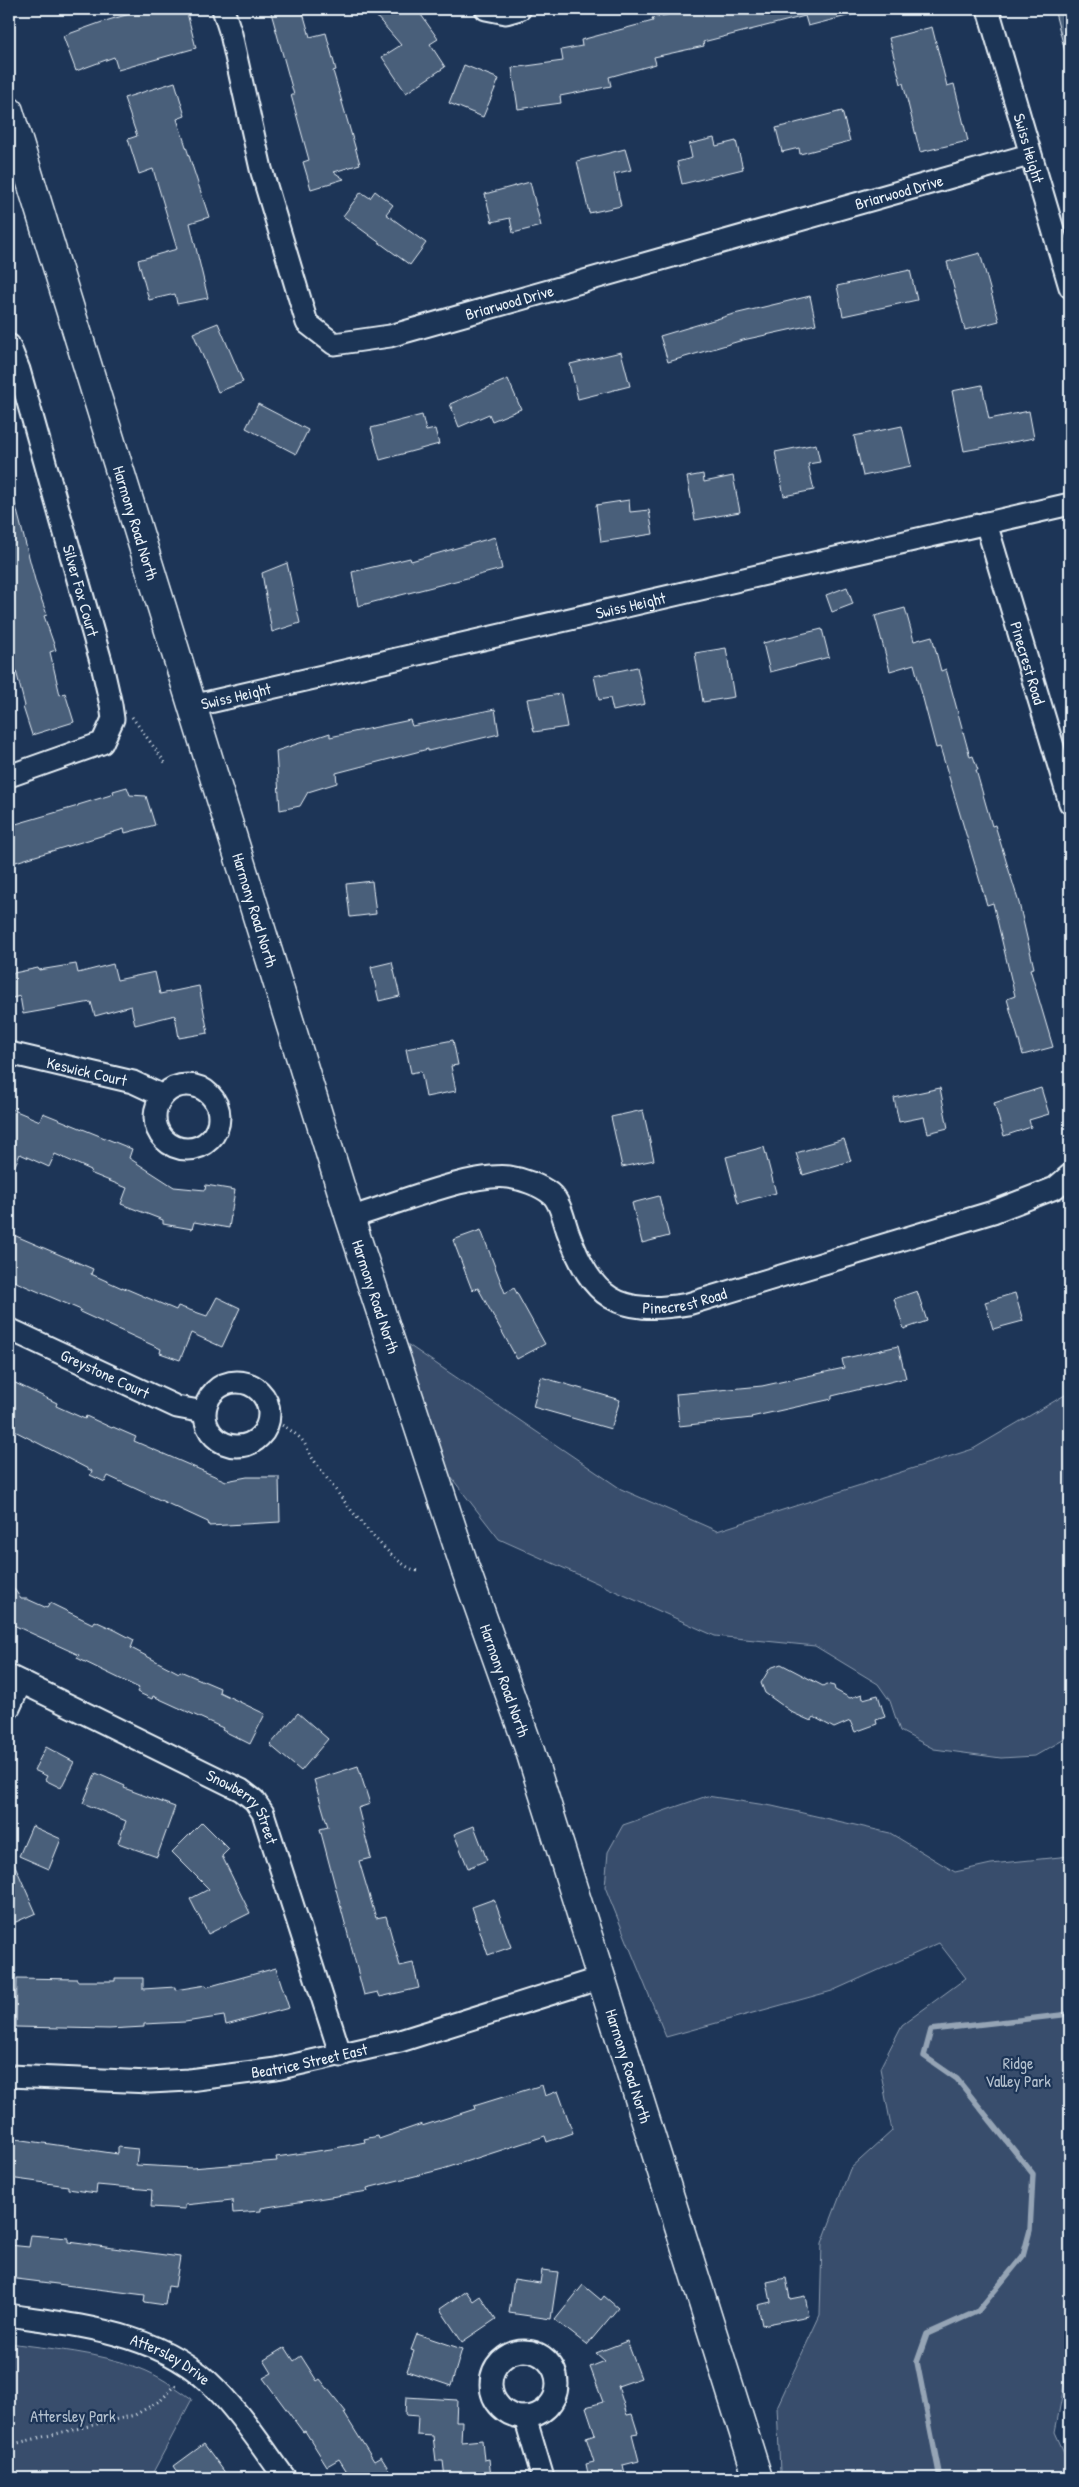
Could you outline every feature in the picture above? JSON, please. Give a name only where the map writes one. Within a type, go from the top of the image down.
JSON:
[{"type":"main road","name":"Harmony Road North","points":[[9,112],[350,1218],[465,1568],[530,1751],[758,2478]]},
{"type":"street","name":"Briarwood Drive","points":[[223,9],[231,34],[261,169],[307,323],[334,344],[390,336],[1030,155]]},
{"type":"street","points":[[486,9],[506,13],[520,9]]},
{"type":"street","name":"Swiss Height","points":[[988,9],[1070,287]]},
{"type":"street","name":"Silver Fox Court","points":[[9,344],[20,370],[102,665],[113,719]]},
{"type":"street","name":"Swiss Height","points":[[192,706],[1070,504]]},
{"type":"street","name":"Pinecrest Road","points":[[986,523],[1070,803]]},
{"type":"street","points":[[9,776],[102,743],[113,719]]},
{"type":"street","name":"Keswick Court","points":[[9,1053],[133,1082],[163,1096]]},
{"type":"street","name":"Pinecrest Road","points":[[350,1218],[480,1179],[508,1177],[533,1184],[552,1195],[579,1261],[594,1283],[611,1300],[634,1308],[661,1309],[688,1304],[993,1212],[1056,1188],[1070,1175]]},
{"type":"street","name":"Greystone Court","points":[[9,1329],[176,1407],[204,1412]]},
{"type":"street","points":[[235,1382],[253,1386],[266,1400],[269,1418],[267,1427],[256,1440],[238,1447],[221,1442],[214,1437],[208,1430],[204,1412],[206,1403],[218,1388],[235,1382]]},
{"type":"street","points":[[9,1708],[15,1679]]},
{"type":"street","name":"Snowberry Street","points":[[15,1679],[241,1790],[254,1800],[263,1813],[341,2056]]},
{"type":"street","name":"Beatrice Street East","points":[[9,2076],[114,2082],[179,2081],[276,2069],[341,2056],[400,2041],[600,1978]]},
{"type":"street","name":"Attersley Drive","points":[[9,2315],[90,2327],[137,2339],[178,2360],[216,2388],[246,2423],[285,2478]]},
{"type":"street","points":[[525,2417],[543,2478]]},
{"type":"path","points":[[113,719],[129,714],[167,765]]},
{"type":"path","points":[[269,1418],[302,1440],[312,1458],[378,1542],[397,1561],[411,1570],[419,1571]]},
{"type":"path","points":[[9,2445],[135,2416],[154,2405],[176,2384],[195,2372]]},
{"type":"green space","points":[[407,1344],[621,1489],[717,1531],[973,1449],[1070,1392],[1070,1736],[1035,1756],[1001,1758],[934,1749],[900,1731],[890,1701],[878,1684],[815,1646],[715,1636],[499,1539],[409,1423]]},
{"type":"green space","name":"Ridge Valley Park","points":[[707,1796],[772,1806],[890,1833],[955,1872],[991,1864],[1070,1856],[1069,2360],[1055,2432],[1070,2466],[1070,2478],[783,2478],[780,2472],[777,2407],[820,2315],[822,2243],[850,2169],[892,2131],[880,2068],[902,2025],[966,1978],[939,1943],[832,1991],[666,2037],[605,1887],[608,1852],[623,1825]]},
{"type":"green space","name":"Attersley Park","points":[[9,2343],[107,2358],[153,2374],[192,2399],[150,2478],[9,2478]]},
{"type":"building","points":[[147,9],[167,9],[168,12],[186,9],[196,48],[118,70],[114,57],[76,71],[63,36]]},
{"type":"building","points":[[270,9],[302,9],[310,37],[326,33],[336,70],[333,71],[360,164],[334,172],[344,179],[311,189],[303,162],[309,160],[291,95],[294,95]]},
{"type":"building","points":[[370,9],[417,9],[438,39],[430,44],[445,67],[406,93],[382,57],[401,45]]},
{"type":"building","points":[[695,9],[854,9],[855,14],[808,26],[805,16],[703,42],[704,46],[654,57],[656,64],[609,77],[611,86],[560,96],[561,103],[518,109],[512,68],[563,61],[561,50],[582,46],[581,40],[653,21],[652,18]]},
{"type":"building","points":[[1054,9],[1070,9],[1070,50],[1065,51]]},
{"type":"building","points":[[932,27],[947,86],[954,84],[968,141],[920,152],[903,83],[901,84],[889,38]]},
{"type":"building","points":[[464,65],[499,79],[483,117],[449,103]]},
{"type":"building","points":[[175,82],[185,116],[177,119],[209,217],[190,223],[208,298],[177,304],[175,294],[149,300],[138,260],[177,249],[153,169],[139,174],[128,139],[137,136],[124,98]]},
{"type":"building","points":[[842,111],[850,141],[800,154],[799,148],[782,152],[776,128]]},
{"type":"building","points":[[714,138],[716,146],[736,141],[743,169],[682,184],[677,162],[692,158],[689,144]]},
{"type":"building","points":[[625,149],[631,170],[614,174],[621,206],[589,213],[577,161]]},
{"type":"building","points":[[530,182],[541,226],[513,233],[510,218],[492,222],[485,194]]},
{"type":"building","points":[[375,191],[393,205],[386,214],[426,243],[410,265],[343,216],[361,192],[370,198]]},
{"type":"building","points":[[980,253],[999,321],[965,330],[947,262]]},
{"type":"building","points":[[910,270],[917,300],[843,316],[837,286]]},
{"type":"building","points":[[810,296],[816,324],[743,340],[668,362],[660,336],[730,315]]},
{"type":"building","points":[[218,323],[243,382],[218,392],[193,333]]},
{"type":"building","points":[[621,352],[630,386],[578,399],[570,364]]},
{"type":"building","points":[[508,379],[521,409],[492,421],[489,414],[459,427],[450,404]]},
{"type":"building","points":[[982,385],[989,419],[1029,411],[1034,438],[964,451],[952,391]]},
{"type":"building","points":[[258,404],[308,430],[296,454],[246,428]]},
{"type":"building","points":[[422,415],[426,431],[435,429],[439,444],[380,460],[371,428]]},
{"type":"building","points":[[902,426],[911,466],[863,476],[854,436]]},
{"type":"building","points":[[816,444],[820,462],[808,464],[814,490],[784,496],[775,452]]},
{"type":"building","points":[[703,474],[704,482],[733,476],[740,512],[695,520],[687,477]]},
{"type":"building","points":[[14,499],[36,584],[47,615],[44,616],[56,650],[50,652],[60,695],[65,693],[74,722],[32,735],[23,707],[25,706],[14,663],[9,665],[9,500]]},
{"type":"building","points":[[629,500],[630,512],[649,510],[653,534],[601,542],[596,505]]},
{"type":"building","points":[[495,537],[502,569],[358,606],[352,572],[410,558],[411,561]]},
{"type":"building","points":[[287,563],[300,623],[272,632],[262,573]]},
{"type":"building","points":[[847,587],[853,604],[832,612],[826,595]]},
{"type":"building","points":[[905,608],[914,641],[932,636],[941,671],[946,669],[970,757],[973,756],[978,770],[976,770],[992,826],[995,825],[1019,903],[1034,968],[1030,969],[1053,1047],[1023,1055],[1007,999],[1015,996],[993,903],[987,905],[940,747],[936,748],[914,664],[890,671],[875,616]]},
{"type":"building","points":[[822,629],[829,657],[770,672],[763,643]]},
{"type":"building","points":[[726,648],[734,697],[703,702],[695,653]]},
{"type":"building","points":[[637,667],[645,704],[613,711],[610,698],[599,700],[594,676]]},
{"type":"building","points":[[561,694],[567,727],[534,732],[527,699]]},
{"type":"building","points":[[495,709],[499,734],[428,751],[428,749],[336,773],[337,783],[308,792],[300,806],[280,810],[276,751],[330,733],[330,737],[410,720],[412,726]]},
{"type":"building","points":[[127,787],[130,795],[146,796],[155,825],[125,833],[124,829],[9,864],[9,826],[78,806],[114,794],[113,791]]},
{"type":"building","points":[[372,881],[376,914],[350,917],[346,884]]},
{"type":"building","points":[[392,962],[400,996],[379,1001],[371,967]]},
{"type":"building","points":[[76,964],[78,973],[113,964],[117,980],[155,972],[160,994],[199,986],[208,1033],[179,1038],[175,1015],[135,1025],[131,1006],[95,1016],[91,1002],[23,1014],[20,996],[9,999],[9,974],[38,968],[39,970]]},
{"type":"building","points":[[453,1040],[458,1065],[451,1066],[456,1091],[426,1097],[421,1071],[411,1073],[406,1049]]},
{"type":"building","points":[[940,1088],[948,1128],[928,1133],[924,1117],[899,1122],[894,1098]]},
{"type":"building","points":[[1041,1088],[1049,1114],[1029,1120],[1031,1127],[1004,1136],[994,1103]]},
{"type":"building","points":[[9,1108],[40,1121],[43,1113],[132,1149],[129,1158],[174,1187],[205,1190],[206,1185],[235,1190],[229,1228],[194,1222],[192,1229],[163,1224],[163,1220],[121,1204],[127,1188],[90,1173],[91,1170],[55,1154],[49,1167],[20,1154],[9,1179]]},
{"type":"building","points":[[643,1110],[654,1160],[622,1167],[611,1117]]},
{"type":"building","points":[[844,1139],[851,1161],[803,1175],[796,1153]]},
{"type":"building","points":[[764,1147],[776,1193],[738,1203],[726,1157]]},
{"type":"building","points":[[659,1196],[669,1236],[642,1243],[632,1203]]},
{"type":"building","points":[[481,1230],[505,1293],[514,1288],[545,1344],[517,1359],[478,1288],[472,1290],[453,1240]]},
{"type":"building","points":[[9,1233],[93,1269],[91,1274],[176,1310],[178,1306],[207,1316],[217,1297],[240,1308],[222,1347],[191,1333],[180,1360],[160,1353],[161,1349],[80,1312],[81,1310],[9,1279]]},
{"type":"building","points":[[917,1291],[927,1321],[904,1329],[894,1299]]},
{"type":"building","points":[[1015,1293],[1023,1321],[993,1329],[985,1302]]},
{"type":"building","points":[[898,1346],[906,1378],[832,1396],[832,1399],[752,1418],[679,1426],[676,1394],[762,1386],[844,1368],[842,1359]]},
{"type":"building","points":[[541,1377],[620,1400],[611,1429],[533,1407]]},
{"type":"building","points":[[9,1380],[57,1403],[56,1406],[85,1419],[86,1416],[136,1437],[134,1441],[226,1481],[247,1477],[279,1477],[280,1522],[209,1526],[208,1522],[108,1476],[105,1482],[90,1475],[92,1471],[9,1428]]},
{"type":"building","points":[[9,1581],[21,1599],[27,1599],[47,1608],[50,1603],[93,1624],[95,1621],[115,1630],[134,1640],[131,1648],[179,1673],[180,1671],[220,1688],[219,1692],[265,1714],[250,1744],[222,1730],[223,1728],[153,1696],[152,1699],[137,1692],[139,1688],[77,1658],[79,1655],[9,1623]]},
{"type":"building","points":[[781,1664],[823,1686],[826,1684],[834,1686],[835,1690],[850,1698],[862,1694],[863,1699],[878,1695],[885,1717],[876,1720],[877,1724],[855,1732],[850,1721],[834,1728],[814,1717],[811,1721],[793,1713],[765,1693],[761,1683],[770,1668]]},
{"type":"building","points":[[298,1713],[328,1739],[301,1771],[270,1745]]},
{"type":"building","points":[[46,1747],[74,1762],[61,1788],[45,1780],[47,1776],[34,1770]]},
{"type":"building","points":[[358,1766],[370,1804],[358,1808],[371,1858],[359,1861],[376,1918],[386,1916],[400,1966],[413,1963],[419,1988],[380,1997],[378,1992],[364,1995],[320,1829],[328,1827],[314,1780]]},
{"type":"building","points":[[96,1773],[125,1786],[124,1788],[175,1807],[157,1857],[118,1843],[126,1821],[83,1803]]},
{"type":"building","points":[[202,1822],[229,1849],[222,1856],[250,1913],[208,1934],[190,1899],[209,1889],[172,1852]]},
{"type":"building","points":[[32,1826],[61,1839],[49,1869],[19,1856]]},
{"type":"building","points":[[474,1826],[487,1860],[468,1868],[454,1834]]},
{"type":"building","points":[[9,1852],[36,1913],[9,1925]]},
{"type":"building","points":[[494,1899],[511,1947],[488,1955],[472,1907]]},
{"type":"building","points":[[276,1968],[289,2008],[226,2025],[224,2016],[185,2022],[144,2024],[144,2027],[109,2029],[16,2027],[17,1978],[115,1981],[115,1978],[143,1978],[143,1989],[175,1987],[175,1990],[206,1985],[207,1987]]},
{"type":"building","points":[[542,2085],[545,2096],[558,2091],[573,2133],[547,2142],[545,2136],[443,2169],[367,2188],[368,2191],[261,2208],[261,2211],[233,2213],[232,2200],[185,2205],[185,2209],[151,2207],[152,2190],[97,2185],[96,2193],[68,2189],[68,2186],[9,2178],[9,2138],[118,2154],[118,2147],[138,2149],[136,2165],[192,2168],[277,2161],[276,2157],[365,2142],[364,2139],[378,2136],[379,2139],[475,2109],[474,2106]]},
{"type":"building","points":[[31,2235],[68,2238],[68,2242],[180,2257],[175,2287],[168,2286],[165,2305],[144,2302],[145,2295],[9,2278],[9,2245],[29,2247]]},
{"type":"building","points":[[542,2270],[558,2272],[551,2319],[509,2313],[514,2279],[540,2283]]},
{"type":"building","points":[[786,2278],[790,2299],[805,2296],[809,2316],[762,2325],[758,2305],[771,2302],[767,2282]]},
{"type":"building","points":[[583,2285],[601,2300],[604,2296],[618,2308],[587,2345],[555,2320]]},
{"type":"building","points":[[466,2291],[473,2301],[480,2296],[496,2319],[462,2342],[440,2309]]},
{"type":"building","points":[[417,2334],[462,2349],[451,2386],[407,2371],[414,2351],[411,2350]]},
{"type":"building","points":[[627,2341],[641,2378],[618,2386],[627,2415],[632,2414],[638,2433],[632,2434],[639,2461],[623,2465],[626,2478],[589,2478],[586,2464],[594,2462],[586,2437],[595,2434],[586,2407],[603,2402],[590,2367],[605,2361],[596,2353]]},
{"type":"building","points":[[285,2347],[294,2361],[301,2356],[317,2381],[320,2379],[346,2412],[344,2413],[374,2461],[381,2457],[394,2478],[351,2478],[339,2459],[327,2466],[305,2431],[303,2432],[263,2378],[272,2373],[264,2360]]},
{"type":"building","points":[[406,2397],[457,2400],[456,2421],[462,2421],[461,2442],[482,2440],[484,2460],[489,2459],[491,2478],[445,2478],[443,2461],[436,2461],[433,2436],[417,2435],[418,2416],[405,2415]]},
{"type":"building","points":[[204,2444],[229,2478],[182,2478],[174,2466]]},
{"type":"waterway","points":[[940,2478],[917,2362],[927,2334],[978,2311],[1023,2256],[1030,2230],[1033,2174],[957,2079],[924,2056],[931,2030],[1070,2014]]}]
